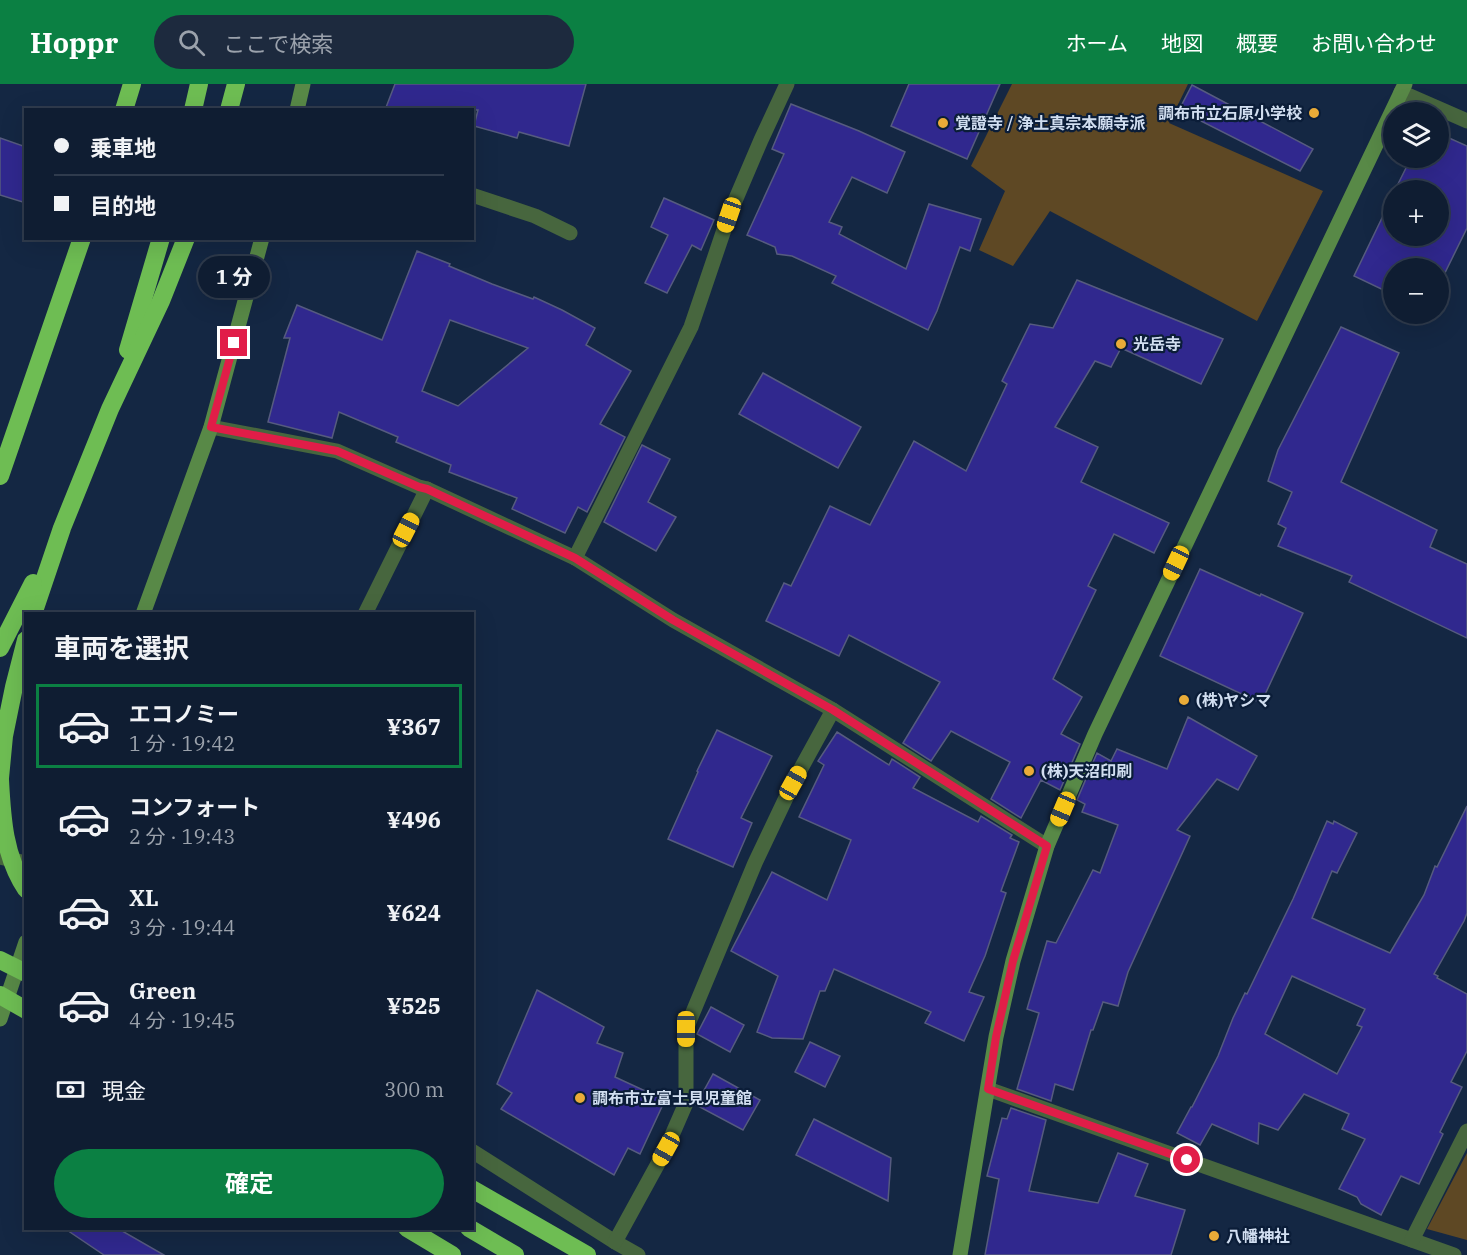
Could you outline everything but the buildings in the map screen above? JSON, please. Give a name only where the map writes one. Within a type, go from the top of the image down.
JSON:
[{"type":"highway","points":[[122,84],[123,108]]},
{"type":"highway","points":[[124,108],[132,84]]},
{"type":"highway","points":[[193,108],[199,84]]},
{"type":"highway","points":[[230,108],[236,84]]},
{"type":"highway","points":[[0,476],[81,240]]},
{"type":"highway","points":[[110,410],[160,240]]},
{"type":"highway","points":[[34,612],[62,528],[110,410],[161,301],[185,240]]},
{"type":"highway","points":[[0,648],[62,528]]},
{"type":"highway","points":[[24,648],[4,736],[0,779],[2,818],[8,849],[24,886]]},
{"type":"highway","points":[[0,960],[21,971]]},
{"type":"highway","points":[[4,997],[24,1009]]},
{"type":"highway","points":[[474,1190],[587,1255]]},
{"type":"highway","points":[[410,1230],[452,1255]]},
{"type":"highway","points":[[472,1230],[515,1255]]},
{"type":"street","points":[[297,108],[303,84]]},
{"type":"street","points":[[575,558],[691,327],[729,215],[787,84]]},
{"type":"street","points":[[960,1255],[996,1037],[1013,961],[1047,846],[1095,734],[1403,88],[1467,121]]},
{"type":"street","points":[[474,196],[535,216],[570,233]]},
{"type":"street","points":[[144,612],[211,427],[261,240]]},
{"type":"street","points":[[211,427],[337,451],[427,489],[575,558],[673,620],[833,710],[1047,846]]},
{"type":"street","points":[[366,612],[427,489]]},
{"type":"street","points":[[615,1242],[666,1149],[686,1103],[686,1029],[755,863],[793,783],[833,710]]},
{"type":"street","points":[[0,858],[24,862]]},
{"type":"street","points":[[0,1019],[4,997],[21,971],[24,954]]},
{"type":"street","points":[[988,1089],[1454,1255]]},
{"type":"street","points":[[1412,1240],[1467,1131]]},
{"type":"street","points":[[474,1152],[638,1255]]},
{"type":"shaded area","points":[[1012,84],[1188,84],[1169,123],[1323,191],[1257,321],[1050,211],[1013,266],[979,250],[1005,191],[971,166]]},
{"type":"shaded area","points":[[1467,1153],[1467,1240],[1427,1229]]},
{"type":"place","name":"調布市立石原小学校","points":[[1314,113]]},
{"type":"place","name":"覚證寺 / 浄土真宗本願寺派","points":[[943,123]]},
{"type":"place","name":"光岳寺","points":[[1121,344]]},
{"type":"place","name":"(株)ヤシマ","points":[[1184,700]]},
{"type":"place","name":"(株)天沼印刷","points":[[1029,771]]},
{"type":"place","name":"調布市立富士見児童館","points":[[580,1098]]},
{"type":"place","name":"八幡神社","points":[[1214,1236]]},
{"type":"route","points":[[234,343],[211,427],[337,451],[427,489],[575,558],[673,620],[833,710],[1047,846],[1013,961],[996,1037],[988,1089],[1187,1160]]}]
